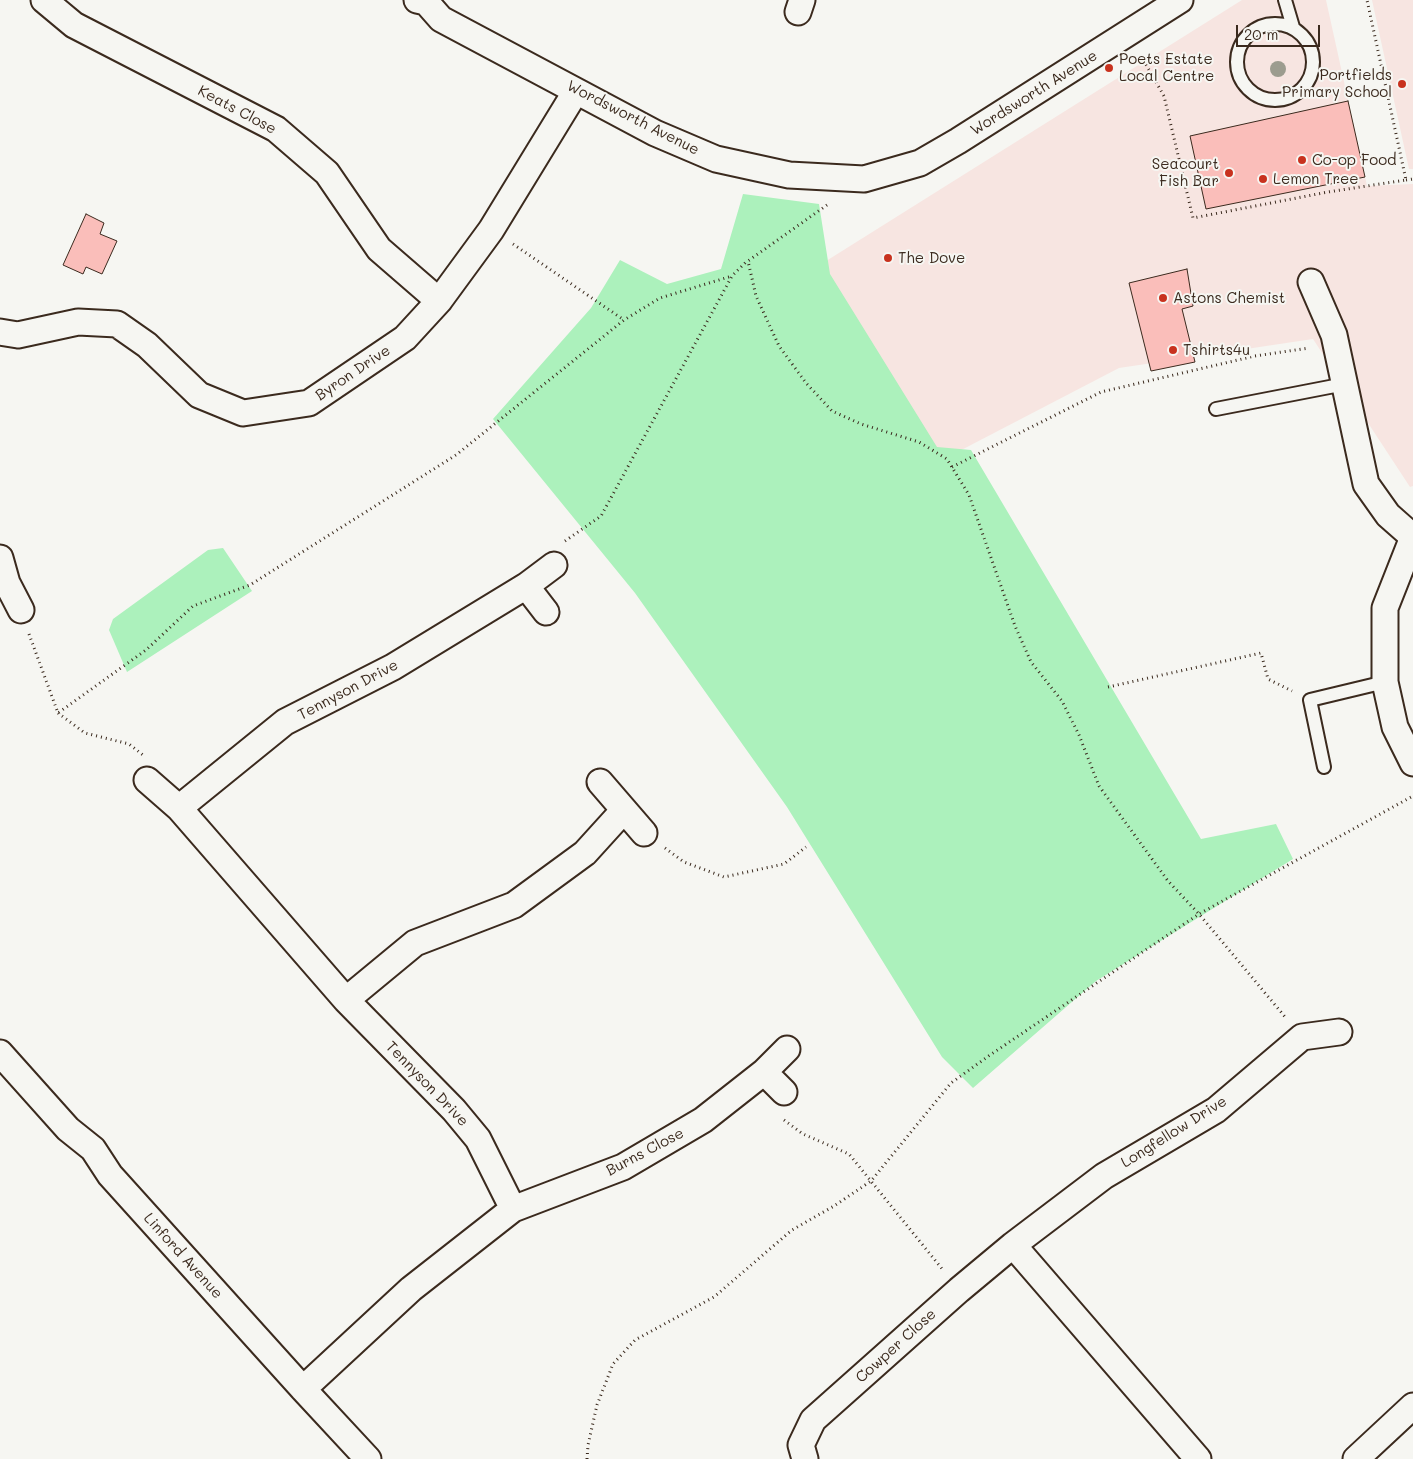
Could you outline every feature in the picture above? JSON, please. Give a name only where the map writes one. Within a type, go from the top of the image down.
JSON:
[{"type":"street","name":"Keats Close","points":[[44,0],[74,24],[276,129],[327,173],[379,249],[439,302]]},
{"type":"street","name":"Wordsworth Avenue","points":[[423,1],[441,19],[655,132],[716,159],[789,175],[864,179],[920,164],[1180,0]]},
{"type":"street","name":"Byron Drive","points":[[0,332],[18,335],[78,322],[117,324],[147,345],[199,395],[243,413],[309,403],[405,338],[439,302],[491,230],[576,90]]},
{"type":"street","points":[[1311,282],[1334,335],[1366,484],[1388,515],[1413,537],[1385,608],[1386,682],[1395,727],[1413,763]]},
{"type":"street","points":[[0,558],[7,583],[21,610]]},
{"type":"street","name":"Tennyson Drive","points":[[180,808],[285,722],[394,667],[526,586],[554,565]]},
{"type":"street","points":[[526,586],[546,612]]},
{"type":"street","name":"Tennyson Drive","points":[[147,780],[180,808],[346,1000],[454,1110],[478,1139],[514,1209]]},
{"type":"street","points":[[600,782],[644,833]]},
{"type":"street","points":[[346,1000],[415,943],[514,905],[585,853],[624,810]]},
{"type":"street","points":[[1302,1037],[1340,1032]]},
{"type":"street","name":"Longfellow Drive","points":[[1013,1245],[1104,1176],[1216,1110],[1302,1037]]},
{"type":"street","name":"Burns Close","points":[[514,1209],[623,1167],[703,1120],[764,1072],[787,1049]]},
{"type":"street","name":"Linford Avenue","points":[[0,1053],[68,1129],[93,1149],[110,1175],[368,1459]]},
{"type":"street","points":[[764,1072],[784,1092]]},
{"type":"street","points":[[303,1389],[411,1289],[514,1209]]},
{"type":"street","points":[[1013,1245],[1198,1459]]},
{"type":"street","name":"Cowper Close","points":[[805,1459],[801,1445],[813,1420],[959,1290],[1013,1245]]},
{"type":"street","points":[[1356,1459],[1413,1406]]},
{"type":"lane","points":[[1285,0],[1294,27],[1303,35],[1310,46],[1314,58],[1313,71],[1308,82],[1300,92],[1288,98],[1276,100],[1263,99],[1252,93],[1244,84],[1238,72],[1239,47],[1246,36],[1256,28],[1268,24],[1294,27]]},
{"type":"lane","points":[[1216,409],[1345,384]]},
{"type":"lane","points":[[1324,767],[1310,700],[1386,682]]},
{"type":"path","points":[[1367,0],[1406,180]]},
{"type":"path","points":[[1129,33],[1164,96],[1193,218],[1328,192],[1413,179]]},
{"type":"path","points":[[554,565],[559,546],[602,516],[732,276],[748,261],[864,179]]},
{"type":"path","points":[[491,230],[624,320]]},
{"type":"path","points":[[748,261],[756,296],[780,346],[806,384],[832,412],[861,424],[919,442],[947,459],[969,495],[1015,626],[1031,662],[1062,701],[1079,735],[1099,786],[1168,881],[1199,914],[1302,1037]]},
{"type":"path","points":[[58,713],[146,650],[193,606],[250,586],[456,455],[624,320],[660,298],[732,276]]},
{"type":"path","points":[[952,467],[1101,392],[1255,356],[1336,344]]},
{"type":"path","points":[[21,610],[58,713],[85,733],[129,744],[156,764],[147,780]]},
{"type":"path","points":[[1108,687],[1261,653],[1268,679],[1310,700]]},
{"type":"path","points":[[587,1459],[588,1445],[597,1405],[613,1364],[635,1340],[714,1297],[792,1230],[834,1206],[871,1181],[951,1083],[1199,914],[1413,796]]},
{"type":"path","points":[[644,833],[684,862],[724,877],[784,864],[806,847]]},
{"type":"path","points":[[784,1092],[784,1119],[803,1134],[849,1154],[959,1290]]},
{"type":"shaded area","points":[[1242,0],[1326,0],[1367,186],[1413,184],[1413,486],[1410,487],[1313,339],[1119,368],[944,459],[815,268]]},
{"type":"shaded area","name":"Portfields Primary School","points":[[1372,0],[1413,0],[1413,169],[1409,169]]},
{"type":"green space","points":[[743,194],[819,204],[830,274],[937,447],[971,450],[1201,839],[1276,824],[1293,859],[1096,981],[973,1088],[942,1057],[787,807],[635,593],[493,419],[591,308],[620,260],[667,284],[721,269]]},
{"type":"green space","points":[[223,548],[252,591],[127,672],[109,630],[113,619],[208,550]]},
{"type":"building","points":[[1348,101],[1365,177],[1206,209],[1190,136]]},
{"type":"building","points":[[86,214],[104,223],[100,234],[117,241],[102,274],[86,267],[83,274],[63,265]]},
{"type":"building","points":[[1187,269],[1193,306],[1182,309],[1195,362],[1151,371],[1129,283]]},
{"type":"place","name":"Poets Estate Local Centre","points":[[1109,68]]},
{"type":"place","name":"Portfields Primary School","points":[[1402,84]]},
{"type":"place","name":"Co-op Food","points":[[1302,160]]},
{"type":"place","name":"Seacourt Fish Bar","points":[[1229,173]]},
{"type":"place","name":"Lemon Tree","points":[[1263,179]]},
{"type":"place","name":"The Dove","points":[[888,258]]},
{"type":"place","name":"Astons Chemist","points":[[1163,298]]},
{"type":"place","name":"Tshirts4u","points":[[1173,350]]}]
